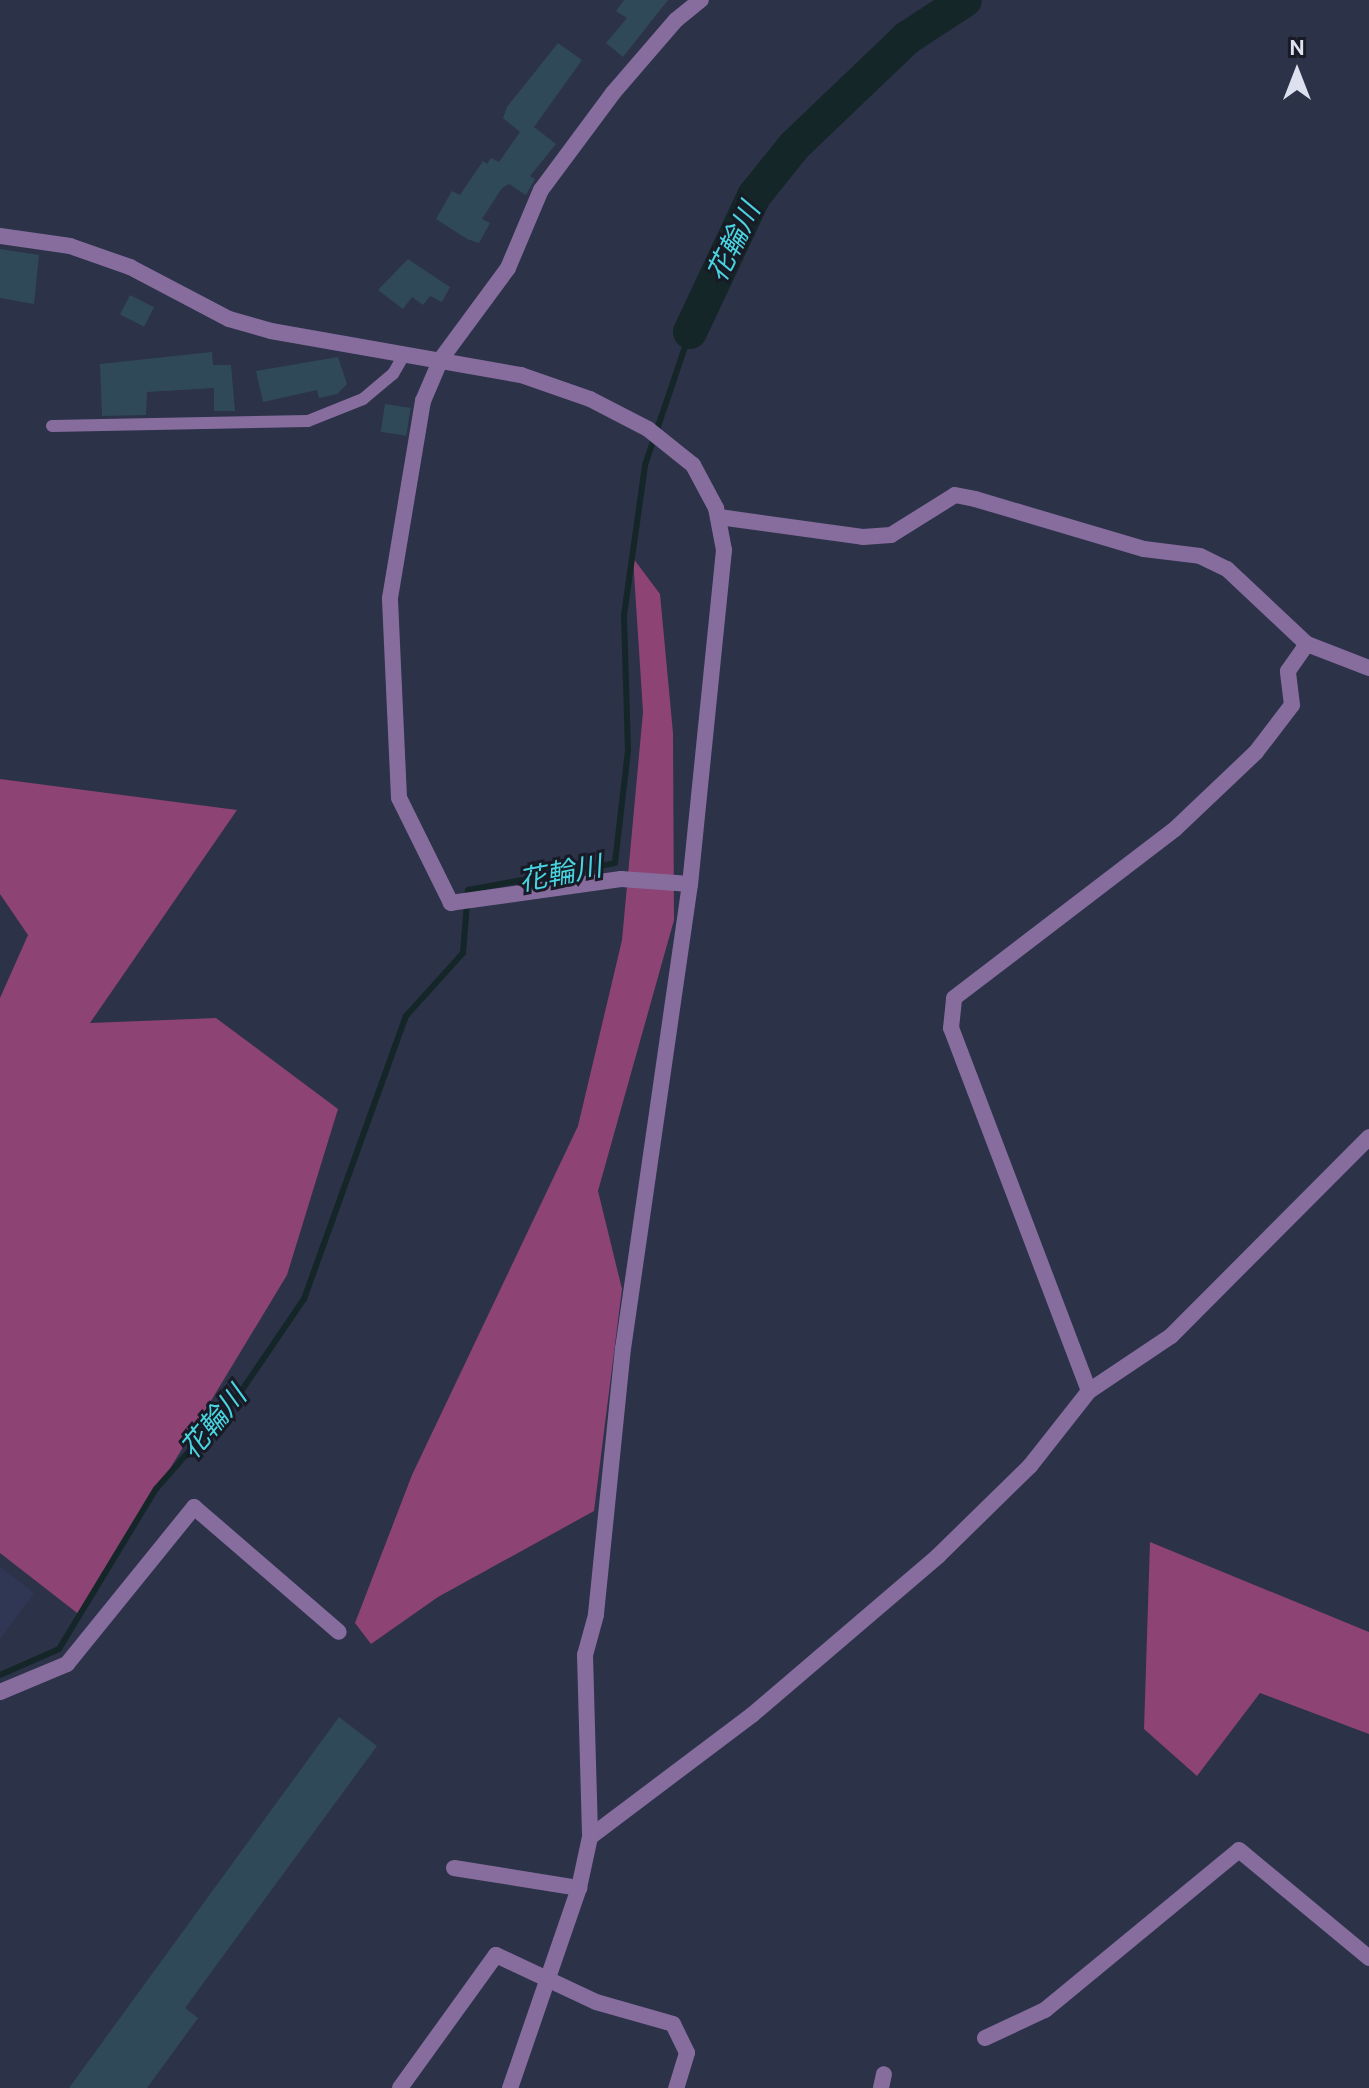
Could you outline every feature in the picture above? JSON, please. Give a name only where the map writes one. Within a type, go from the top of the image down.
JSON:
[{"type":"street","points":[[690,884],[621,879],[451,903],[399,798],[390,598],[423,401],[441,359],[508,268],[541,190],[613,93],[676,20],[701,0]]},
{"type":"street","points":[[0,236],[70,246],[130,267],[243,323],[521,375],[590,399],[648,429],[693,465],[719,517],[724,550],[690,884],[623,1348],[596,1615],[585,1655],[590,1837],[579,1888],[510,2088]]},
{"type":"street","points":[[719,517],[863,537],[891,535],[955,495],[975,499],[1144,549],[1200,556],[1227,569],[1307,644],[1369,668]]},
{"type":"street","points":[[1089,1391],[951,1028],[954,998],[1175,829],[1256,752],[1292,705],[1288,671],[1307,644]]},
{"type":"street","points":[[590,1837],[752,1715],[938,1556],[1030,1466],[1089,1391],[1171,1336],[1369,1137]]},
{"type":"street","points":[[0,1692],[67,1664],[194,1507],[339,1632]]},
{"type":"street","points":[[985,2038],[1045,2010],[1239,1850],[1369,1958]]},
{"type":"street","points":[[454,1868],[579,1888]]},
{"type":"street","points":[[400,2088],[496,1955],[548,1976],[596,2002],[673,2024],[687,2053],[676,2088]]},
{"type":"lane","points":[[52,426],[308,421],[363,399],[393,374],[405,353]]},
{"type":"shaded area","points":[[633,558],[660,594],[673,733],[674,920],[598,1191],[622,1289],[594,1511],[438,1597],[371,1644],[355,1623],[412,1475],[578,1126],[622,940],[643,712]]},
{"type":"shaded area","points":[[0,779],[237,810],[90,1023],[216,1018],[338,1109],[287,1275],[81,1616],[0,1553],[0,998],[28,935],[0,894]]},
{"type":"shaded area","points":[[1150,1542],[1369,1632],[1369,1734],[1260,1693],[1197,1776],[1144,1729]]},
{"type":"shaded area","points":[[0,1567],[34,1593],[0,1639]]},
{"type":"building","points":[[624,0],[668,0],[623,57],[606,43],[627,18],[616,11]]},
{"type":"building","points":[[558,43],[582,60],[534,127],[556,144],[530,176],[535,179],[526,195],[509,184],[502,188],[482,219],[490,223],[479,243],[467,239],[436,219],[452,191],[460,195],[483,161],[487,164],[491,158],[499,162],[520,132],[503,118],[507,107]]},
{"type":"building","points":[[0,249],[39,255],[34,304],[0,298]]},
{"type":"building","points":[[408,259],[450,287],[442,302],[430,296],[423,305],[412,297],[403,309],[378,290]]},
{"type":"building","points":[[130,295],[154,307],[144,327],[120,315]]},
{"type":"building","points":[[212,352],[213,365],[231,365],[235,411],[214,411],[214,388],[147,392],[146,415],[102,416],[100,364]]},
{"type":"building","points":[[338,357],[347,384],[337,394],[319,398],[317,390],[263,402],[256,371]]},
{"type":"building","points":[[385,404],[411,408],[406,436],[381,432]]},
{"type":"building","points":[[339,1717],[377,1746],[185,2008],[198,2018],[147,2088],[69,2088]]},
{"type":"waterway","name":"花輪川","points":[[690,332],[754,196],[794,146],[907,38],[965,0]]},
{"type":"waterway","name":"花輪川","points":[[0,1675],[59,1649],[156,1489],[240,1393],[304,1299],[406,1016],[463,953],[468,890],[615,863],[628,751],[624,615],[645,465],[690,332]]}]
